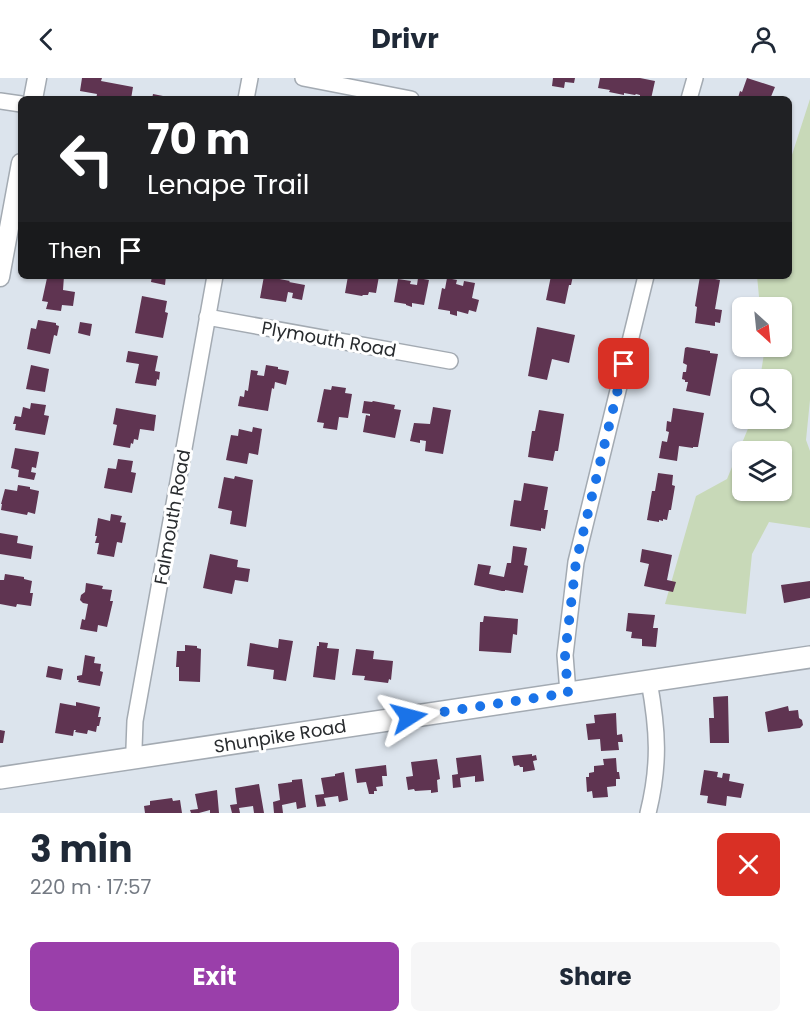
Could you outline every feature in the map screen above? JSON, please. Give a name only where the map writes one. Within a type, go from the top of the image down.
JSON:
[{"type":"main road","name":"Shunpike Road","points":[[0,778],[810,657]]},
{"type":"street","points":[[34,96],[37,78]]},
{"type":"street","points":[[247,96],[250,78]]},
{"type":"street","points":[[303,78],[396,96]]},
{"type":"street","points":[[690,96],[695,78]]},
{"type":"street","points":[[0,101],[18,104]]},
{"type":"street","points":[[0,277],[18,180]]},
{"type":"street","name":"Falmouth Road","points":[[135,758],[135,721],[214,279]]},
{"type":"street","points":[[568,693],[565,655],[576,562],[645,279]]},
{"type":"street","name":"Plymouth Road","points":[[207,317],[450,361]]},
{"type":"street","points":[[648,813],[657,765],[656,730],[649,681]]},
{"type":"green space","points":[[810,99],[810,400],[806,440],[810,451],[810,528],[769,522],[752,554],[746,614],[665,604],[696,496],[727,479],[732,467],[732,501],[792,501],[792,441],[743,441],[748,429],[792,429],[792,369],[762,369],[763,357],[792,357],[792,297],[759,297],[757,279],[792,279],[792,155]]},
{"type":"building","points":[[82,78],[102,78],[101,81],[133,87],[132,96],[97,96],[97,94],[80,91]]},
{"type":"building","points":[[553,78],[575,78],[574,83],[565,82],[564,88],[552,86]]},
{"type":"building","points":[[600,78],[640,78],[655,81],[652,96],[624,93],[624,95],[598,88]]},
{"type":"building","points":[[747,78],[775,87],[771,96],[739,96],[740,91],[742,92]]},
{"type":"building","points":[[47,279],[64,279],[63,290],[75,292],[73,306],[62,305],[61,311],[46,309],[48,302],[42,301]]},
{"type":"building","points":[[152,279],[166,279],[165,285],[151,282]]},
{"type":"building","points":[[263,279],[280,279],[305,285],[302,300],[292,298],[293,293],[288,292],[286,302],[260,298]]},
{"type":"building","points":[[347,279],[378,279],[376,293],[369,292],[368,295],[362,296],[345,293]]},
{"type":"building","points":[[398,279],[411,281],[410,284],[417,285],[418,279],[429,280],[424,305],[412,303],[412,307],[394,302]]},
{"type":"building","points":[[447,279],[457,280],[456,284],[463,286],[464,281],[475,283],[472,298],[479,300],[476,312],[469,310],[468,314],[457,311],[457,316],[450,314],[450,311],[438,309],[442,288],[445,289]]},
{"type":"building","points":[[550,279],[572,279],[565,304],[546,300]]},
{"type":"building","points":[[700,279],[720,280],[715,309],[722,310],[720,323],[715,322],[715,326],[695,323],[697,307],[695,306]]},
{"type":"building","points":[[142,296],[167,301],[165,312],[168,313],[163,338],[135,333]]},
{"type":"building","points":[[38,320],[56,323],[59,326],[57,336],[54,335],[50,354],[27,349],[31,328],[36,329]]},
{"type":"building","points":[[80,322],[92,324],[90,336],[78,333]]},
{"type":"building","points":[[537,327],[575,335],[569,363],[552,359],[547,380],[528,376]]},
{"type":"building","points":[[687,347],[718,354],[710,396],[686,391],[688,382],[682,379],[683,372],[686,372],[687,365],[683,363]]},
{"type":"building","points":[[128,351],[158,356],[155,371],[160,372],[156,386],[135,383],[139,364],[126,362]]},
{"type":"building","points":[[31,365],[49,369],[45,392],[26,389]]},
{"type":"building","points":[[266,365],[289,371],[286,385],[275,382],[268,411],[238,406],[240,396],[244,397],[245,390],[248,391],[251,370],[258,371],[257,375],[264,376]]},
{"type":"building","points":[[332,386],[346,388],[345,393],[352,394],[348,418],[339,417],[337,430],[323,428],[324,423],[317,422],[324,389],[331,390]]},
{"type":"building","points":[[364,401],[395,405],[394,409],[401,410],[395,438],[363,432],[366,415],[370,416],[370,414],[362,413]]},
{"type":"building","points":[[31,403],[46,405],[44,415],[49,416],[45,435],[15,430],[16,424],[13,424],[15,416],[21,417],[23,407],[30,409]]},
{"type":"building","points":[[433,407],[451,410],[443,454],[425,451],[426,441],[420,440],[420,443],[410,441],[414,423],[430,424]]},
{"type":"building","points":[[116,408],[156,415],[154,431],[140,429],[138,440],[134,439],[130,448],[113,445],[117,425],[113,424]]},
{"type":"building","points":[[673,408],[704,413],[698,447],[679,446],[677,461],[659,458],[662,441],[667,442],[669,432],[666,431],[667,421],[671,422]]},
{"type":"building","points":[[539,410],[564,414],[558,451],[555,451],[553,461],[528,457],[532,431],[535,431]]},
{"type":"building","points":[[253,427],[262,429],[258,455],[249,453],[247,464],[226,460],[231,435],[238,436],[239,429],[252,432]]},
{"type":"building","points":[[15,448],[39,452],[36,468],[32,467],[31,472],[36,473],[34,480],[18,477],[19,470],[11,468]]},
{"type":"building","points":[[118,459],[133,461],[131,472],[136,473],[132,493],[104,488],[108,468],[116,469]]},
{"type":"building","points":[[658,473],[673,475],[672,485],[675,486],[667,520],[659,520],[659,522],[647,520]]},
{"type":"building","points":[[235,476],[253,480],[246,527],[230,524],[232,511],[218,508],[224,477],[234,479]]},
{"type":"building","points":[[524,483],[548,487],[544,510],[548,510],[545,529],[541,528],[541,531],[510,526],[514,500],[521,501]]},
{"type":"building","points":[[18,485],[39,491],[35,514],[28,512],[27,515],[1,510],[5,489],[17,491]]},
{"type":"building","points":[[111,514],[122,516],[120,522],[126,523],[122,543],[117,542],[114,557],[97,554],[99,543],[95,543],[98,518],[110,521]]},
{"type":"building","points":[[0,533],[18,536],[17,543],[33,546],[31,559],[0,554]]},
{"type":"building","points":[[513,546],[527,548],[524,565],[528,566],[523,593],[474,585],[478,564],[491,566],[489,574],[504,577],[507,563],[511,563]]},
{"type":"building","points":[[642,549],[672,555],[667,580],[676,582],[673,592],[644,586],[649,564],[640,562]]},
{"type":"building","points":[[210,554],[238,560],[237,567],[250,569],[248,582],[235,580],[232,594],[203,588]]},
{"type":"building","points":[[5,574],[24,577],[32,581],[31,606],[17,604],[16,607],[0,604],[0,580],[4,580]]},
{"type":"building","points":[[810,581],[810,598],[784,603],[781,585]]},
{"type":"building","points":[[86,583],[112,590],[110,601],[113,601],[107,627],[98,625],[97,632],[80,629],[82,619],[85,620],[88,604],[80,600],[81,595],[85,592]]},
{"type":"building","points":[[628,613],[655,615],[653,628],[658,628],[656,647],[642,646],[642,639],[631,638],[632,632],[626,631]]},
{"type":"building","points":[[484,616],[518,619],[517,635],[513,634],[511,653],[479,651],[480,622],[483,622]]},
{"type":"building","points":[[279,639],[293,641],[286,681],[273,679],[274,670],[247,666],[250,643],[278,648]]},
{"type":"building","points":[[319,642],[328,643],[327,648],[339,649],[335,680],[313,677]]},
{"type":"building","points":[[185,645],[197,646],[201,649],[200,682],[179,681],[179,667],[176,667],[177,651],[185,651]]},
{"type":"building","points":[[356,649],[374,651],[373,659],[393,661],[391,680],[389,679],[388,683],[364,680],[365,676],[352,675]]},
{"type":"building","points":[[85,655],[95,657],[94,663],[101,664],[100,671],[103,672],[100,686],[77,680],[77,676],[82,675]]},
{"type":"building","points":[[48,666],[63,669],[61,680],[46,677]]},
{"type":"building","points":[[728,696],[729,743],[710,743],[709,718],[714,718],[713,697]]},
{"type":"building","points":[[76,702],[100,707],[98,717],[101,717],[96,732],[88,730],[87,734],[74,730],[73,736],[55,733],[60,703],[76,706]]},
{"type":"building","points":[[788,706],[789,711],[798,710],[803,725],[800,728],[768,732],[765,712]]},
{"type":"building","points":[[616,713],[617,735],[622,734],[623,742],[618,742],[619,750],[601,751],[600,739],[588,740],[586,724],[595,723],[594,715]]},
{"type":"building","points":[[0,730],[5,731],[3,743],[0,743]]},
{"type":"building","points":[[532,754],[532,756],[536,755],[537,760],[533,761],[535,770],[523,772],[523,767],[514,766],[512,756]]},
{"type":"building","points":[[481,755],[484,781],[475,782],[475,776],[460,778],[461,787],[453,788],[452,775],[458,774],[456,758]]},
{"type":"building","points":[[616,758],[620,779],[616,779],[616,786],[607,787],[608,797],[593,798],[592,791],[587,792],[586,777],[589,777],[589,773],[594,772],[594,766],[604,765],[603,759]]},
{"type":"building","points":[[437,759],[440,779],[437,780],[438,792],[408,790],[406,777],[413,776],[411,762]]},
{"type":"building","points":[[386,765],[387,776],[382,776],[383,786],[376,787],[377,791],[374,791],[374,794],[369,794],[366,782],[357,783],[355,769]]},
{"type":"building","points":[[704,770],[718,772],[717,777],[722,778],[723,773],[730,774],[729,781],[744,784],[741,798],[727,796],[726,806],[707,803],[708,796],[700,795]]},
{"type":"building","points":[[344,772],[348,800],[339,802],[338,796],[324,798],[326,806],[317,807],[315,795],[324,794],[321,778]]},
{"type":"building","points":[[302,779],[306,807],[297,809],[296,802],[282,805],[283,813],[274,813],[273,802],[280,800],[278,784]]},
{"type":"building","points":[[259,784],[264,813],[254,813],[253,806],[239,808],[240,813],[232,813],[230,805],[237,804],[235,788]]},
{"type":"building","points":[[217,790],[219,813],[210,813],[210,810],[191,813],[190,810],[198,809],[195,794]]},
{"type":"building","points":[[172,798],[173,801],[180,800],[182,813],[145,813],[144,806],[150,805],[150,801]]},
{"type":"route","points":[[409,717],[568,693],[565,655],[576,562],[624,364]]}]
